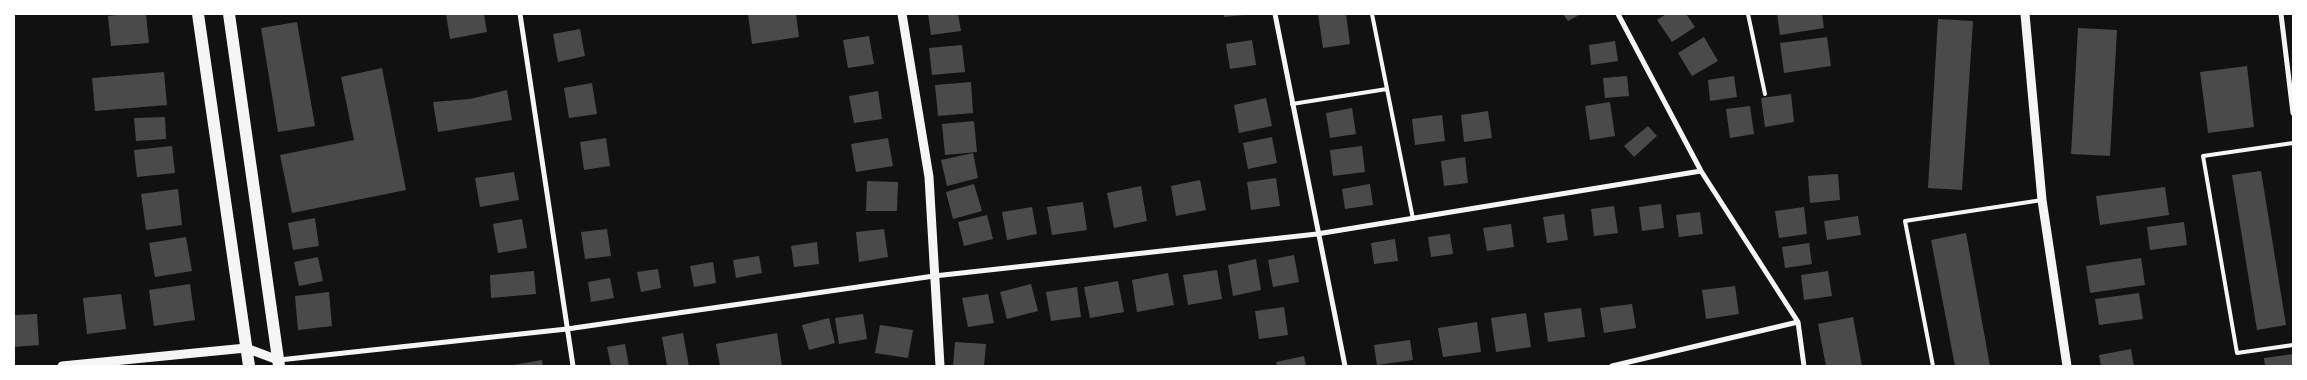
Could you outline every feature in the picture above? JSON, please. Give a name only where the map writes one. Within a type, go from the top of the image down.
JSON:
[{"type":"main road","points":[[198,14],[249,366]]},
{"type":"main road","points":[[229,14],[279,363]]},
{"type":"street","points":[[520,14],[573,366]]},
{"type":"street","points":[[902,14],[929,177],[940,366]]},
{"type":"street","points":[[1275,14],[1317,234],[1345,366]]},
{"type":"street","points":[[1618,14],[1701,171],[1798,322],[1804,366]]},
{"type":"street","points":[[2025,14],[2042,200],[2067,366]]},
{"type":"street","points":[[2281,14],[2293,113]]},
{"type":"street","points":[[62,366],[246,348],[279,363],[567,329],[934,276],[1317,234],[1701,171]]},
{"type":"street","points":[[1612,366],[1798,322]]},
{"type":"lane","points":[[1372,14],[1413,218]]},
{"type":"lane","points":[[1748,14],[1765,94]]},
{"type":"lane","points":[[1292,104],[1387,89]]},
{"type":"lane","points":[[2293,143],[2203,156],[2237,353],[2293,344]]},
{"type":"lane","points":[[1933,366],[1905,221],[2042,200]]},
{"type":"building","points":[[146,14],[149,43],[111,46],[108,16]]},
{"type":"building","points":[[446,14],[484,14],[487,32],[450,39]]},
{"type":"building","points":[[748,14],[796,14],[799,37],[752,44]]},
{"type":"building","points":[[928,14],[958,14],[961,31],[931,35]]},
{"type":"building","points":[[1224,14],[1244,14],[1244,15],[1224,17]]},
{"type":"building","points":[[1318,14],[1346,14],[1350,44],[1323,48]]},
{"type":"building","points":[[1563,14],[1581,14],[1568,21]]},
{"type":"building","points":[[1666,14],[1686,14],[1695,27],[1672,42],[1657,20]]},
{"type":"building","points":[[1777,14],[1822,14],[1824,28],[1780,35]]},
{"type":"building","points":[[1938,19],[1973,21],[1962,190],[1928,188]]},
{"type":"building","points":[[297,22],[315,126],[278,132],[261,28]]},
{"type":"building","points":[[2078,28],[2117,30],[2110,156],[2071,154]]},
{"type":"building","points":[[580,29],[585,56],[558,62],[553,34]]},
{"type":"building","points":[[869,36],[874,64],[848,68],[843,40]]},
{"type":"building","points":[[1704,37],[1718,61],[1692,76],[1678,53]]},
{"type":"building","points":[[1827,37],[1831,66],[1784,73],[1780,43]]},
{"type":"building","points":[[1252,40],[1256,65],[1230,69],[1226,44]]},
{"type":"building","points":[[1615,41],[1618,61],[1591,65],[1589,45]]},
{"type":"building","points":[[962,45],[965,72],[932,75],[929,48]]},
{"type":"building","points":[[2247,66],[2254,127],[2208,133],[2200,72]]},
{"type":"building","points":[[382,68],[406,190],[292,213],[280,155],[354,140],[341,77]]},
{"type":"building","points":[[164,72],[167,105],[95,111],[92,78]]},
{"type":"building","points":[[1627,76],[1629,96],[1605,98],[1603,78]]},
{"type":"building","points":[[1734,76],[1737,97],[1710,101],[1708,80]]},
{"type":"building","points":[[971,82],[973,113],[938,116],[935,85]]},
{"type":"building","points":[[592,83],[597,114],[569,118],[564,88]]},
{"type":"building","points":[[507,90],[512,120],[438,132],[433,102],[470,99]]},
{"type":"building","points":[[878,91],[882,119],[854,123],[849,96]]},
{"type":"building","points":[[1791,94],[1794,122],[1765,127],[1761,98]]},
{"type":"building","points":[[1266,98],[1272,126],[1239,133],[1234,105]]},
{"type":"building","points":[[1610,102],[1615,136],[1590,140],[1585,106]]},
{"type":"building","points":[[1750,106],[1754,134],[1730,138],[1726,109]]},
{"type":"building","points":[[1352,108],[1356,134],[1330,138],[1326,113]]},
{"type":"building","points":[[1488,111],[1492,138],[1464,142],[1461,115]]},
{"type":"building","points":[[1442,115],[1445,141],[1415,145],[1412,119]]},
{"type":"building","points":[[165,117],[166,139],[136,141],[134,118]]},
{"type":"building","points":[[974,121],[977,152],[945,155],[942,124]]},
{"type":"building","points":[[1648,126],[1657,136],[1634,157],[1624,146]]},
{"type":"building","points":[[1272,137],[1277,163],[1248,169],[1243,143]]},
{"type":"building","points":[[606,138],[610,166],[584,170],[580,142]]},
{"type":"building","points":[[888,138],[893,166],[856,172],[851,144]]},
{"type":"building","points":[[172,146],[175,173],[137,177],[134,150]]},
{"type":"building","points":[[1362,146],[1365,172],[1333,176],[1330,150]]},
{"type":"building","points":[[973,153],[978,178],[947,186],[941,160]]},
{"type":"building","points":[[1465,157],[1468,183],[1444,186],[1441,161]]},
{"type":"building","points":[[2261,171],[2286,325],[2257,330],[2232,175]]},
{"type":"building","points":[[514,172],[519,200],[480,207],[475,178]]},
{"type":"building","points":[[1838,174],[1840,200],[1810,203],[1808,176]]},
{"type":"building","points":[[1276,178],[1280,206],[1251,210],[1247,182]]},
{"type":"building","points":[[1200,180],[1206,210],[1176,216],[1171,186]]},
{"type":"building","points":[[867,181],[898,182],[897,211],[866,211]]},
{"type":"building","points":[[974,184],[982,211],[953,219],[946,192]]},
{"type":"building","points":[[1370,184],[1373,205],[1345,209],[1342,189]]},
{"type":"building","points":[[1141,186],[1147,221],[1114,228],[1107,193]]},
{"type":"building","points":[[2165,187],[2169,215],[2100,225],[2096,196]]},
{"type":"building","points":[[178,189],[182,225],[146,230],[141,194]]},
{"type":"building","points":[[1083,202],[1087,230],[1052,235],[1047,207]]},
{"type":"building","points":[[1661,204],[1664,228],[1642,231],[1639,207]]},
{"type":"building","points":[[1614,206],[1618,233],[1594,236],[1591,209]]},
{"type":"building","points":[[1032,207],[1037,234],[1007,240],[1002,212]]},
{"type":"building","points":[[1804,207],[1807,234],[1779,238],[1775,211]]},
{"type":"building","points":[[1700,212],[1703,234],[1679,237],[1676,215]]},
{"type":"building","points":[[1564,214],[1568,240],[1547,243],[1543,217]]},
{"type":"building","points":[[987,215],[993,239],[964,246],[958,222]]},
{"type":"building","points":[[1858,216],[1861,235],[1827,240],[1824,221]]},
{"type":"building","points":[[315,218],[319,246],[293,250],[288,223]]},
{"type":"building","points":[[522,219],[527,248],[498,253],[493,224]]},
{"type":"building","points":[[2184,222],[2187,245],[2150,250],[2147,227]]},
{"type":"building","points":[[1511,224],[1514,247],[1487,251],[1483,228]]},
{"type":"building","points":[[607,229],[611,256],[585,259],[581,232]]},
{"type":"building","points":[[884,229],[888,257],[859,262],[856,232]]},
{"type":"building","points":[[1966,233],[1990,366],[1955,366],[1931,240]]},
{"type":"building","points":[[1450,234],[1453,254],[1431,257],[1428,237]]},
{"type":"building","points":[[186,237],[192,271],[155,277],[149,243]]},
{"type":"building","points":[[1395,239],[1398,261],[1374,264],[1371,243]]},
{"type":"building","points":[[817,242],[819,264],[794,267],[791,246]]},
{"type":"building","points":[[1809,243],[1812,264],[1785,268],[1782,247]]},
{"type":"building","points":[[1294,255],[1299,282],[1273,287],[1268,260]]},
{"type":"building","points":[[759,256],[762,273],[736,278],[733,260]]},
{"type":"building","points":[[318,257],[323,281],[299,286],[294,262]]},
{"type":"building","points":[[2141,258],[2145,285],[2090,293],[2086,266]]},
{"type":"building","points":[[1256,259],[1261,290],[1233,296],[1228,265]]},
{"type":"building","points":[[713,262],[716,283],[694,287],[690,266]]},
{"type":"building","points":[[658,269],[661,288],[641,292],[637,272]]},
{"type":"building","points":[[1217,270],[1222,299],[1188,305],[1183,275]]},
{"type":"building","points":[[534,271],[536,294],[491,298],[490,275]]},
{"type":"building","points":[[1828,271],[1832,296],[1804,300],[1801,275]]},
{"type":"building","points":[[1168,273],[1174,305],[1137,312],[1132,280]]},
{"type":"building","points":[[610,278],[614,298],[591,302],[588,282]]},
{"type":"building","points":[[1118,281],[1124,312],[1090,318],[1084,287]]},
{"type":"building","points":[[190,284],[195,320],[154,326],[149,290]]},
{"type":"building","points":[[1031,284],[1038,311],[1007,319],[1000,292]]},
{"type":"building","points":[[1735,286],[1739,314],[1706,319],[1702,290]]},
{"type":"building","points":[[1077,287],[1081,317],[1051,321],[1046,292]]},
{"type":"building","points":[[329,292],[332,326],[298,330],[295,296]]},
{"type":"building","points":[[2139,293],[2143,319],[2099,325],[2095,299]]},
{"type":"building","points":[[121,294],[126,329],[87,334],[83,298]]},
{"type":"building","points":[[988,294],[994,323],[968,327],[962,298]]},
{"type":"building","points":[[1632,304],[1636,328],[1604,333],[1600,308]]},
{"type":"building","points":[[1284,307],[1288,335],[1259,339],[1255,311]]},
{"type":"building","points":[[1581,308],[1585,337],[1548,342],[1544,313]]},
{"type":"building","points":[[1526,313],[1531,347],[1496,352],[1491,318]]},
{"type":"building","points":[[37,314],[39,345],[14,347],[14,315]]},
{"type":"building","points":[[863,314],[867,339],[839,344],[835,318]]},
{"type":"building","points":[[1853,317],[1862,366],[1826,366],[1818,324]]},
{"type":"building","points":[[829,318],[835,343],[809,350],[802,325]]},
{"type":"building","points":[[1477,322],[1481,352],[1443,357],[1438,328]]},
{"type":"building","points":[[880,325],[913,330],[908,358],[875,353]]},
{"type":"building","points":[[683,333],[689,366],[667,366],[662,337]]},
{"type":"building","points":[[777,333],[782,366],[720,366],[716,344]]},
{"type":"building","points":[[1410,340],[1413,360],[1377,365],[1374,345]]},
{"type":"building","points":[[955,342],[986,344],[984,366],[953,366]]},
{"type":"building","points":[[625,344],[629,366],[611,366],[607,347]]},
{"type":"building","points":[[2131,349],[2134,366],[2101,366],[2099,355]]},
{"type":"building","points":[[2293,354],[2293,366],[2265,366],[2264,358]]},
{"type":"building","points":[[1304,356],[1306,366],[1277,366],[1276,362]]},
{"type":"building","points":[[542,360],[543,366],[513,366],[513,365]]}]
